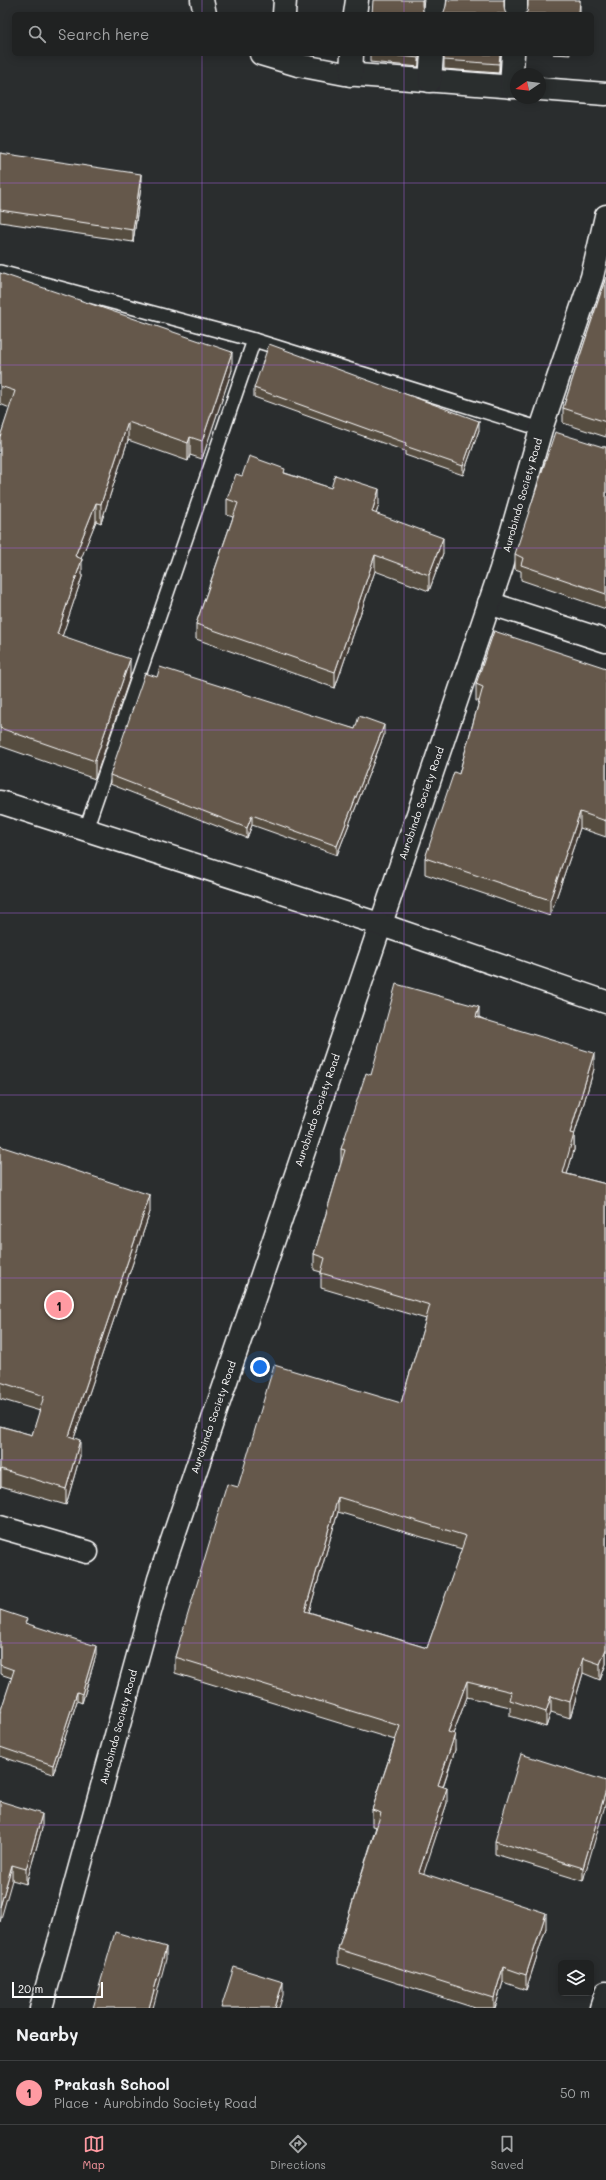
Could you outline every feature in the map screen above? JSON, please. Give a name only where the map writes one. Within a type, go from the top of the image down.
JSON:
[{"type":"street","points":[[202,0],[205,12]]},
{"type":"street","points":[[284,12],[285,0]]},
{"type":"street","points":[[355,12],[356,0]]},
{"type":"street","points":[[434,12],[435,0]]},
{"type":"street","points":[[516,0],[516,12]]},
{"type":"street","points":[[430,81],[432,56]]},
{"type":"street","points":[[513,56],[513,68]]},
{"type":"street","points":[[282,57],[351,64],[430,81],[510,87]]},
{"type":"street","points":[[546,89],[606,94]]},
{"type":"street","name":"Aurobindo Society Road","points":[[41,2008],[159,1579],[379,924],[489,603],[550,432],[603,242],[606,216]]},
{"type":"street","points":[[489,603],[606,641]]},
{"type":"street","points":[[0,802],[379,924],[606,1002]]},
{"type":"street","points":[[0,1527],[87,1552]]},
{"type":"street","points":[[601,2008],[606,1993]]},
{"type":"lane","points":[[0,272],[254,340],[550,432]]},
{"type":"lane","points":[[86,829],[254,340]]},
{"type":"building","points":[[373,0],[422,0],[424,12],[372,12]]},
{"type":"building","points":[[447,0],[504,0],[505,12],[444,12]]},
{"type":"building","points":[[528,0],[580,0],[579,12],[527,12]]},
{"type":"building","points":[[399,56],[419,56],[419,58]]},
{"type":"building","points":[[444,56],[500,56],[499,64],[444,60]]},
{"type":"building","points":[[0,153],[141,174],[133,230],[0,210]]},
{"type":"building","points":[[0,273],[232,352],[202,441],[190,437],[188,443],[128,422],[101,504],[96,503],[75,556],[82,559],[57,634],[130,659],[95,761],[0,728],[0,437],[15,391],[0,386]]},
{"type":"building","points":[[606,277],[606,422],[563,408]]},
{"type":"building","points":[[269,344],[479,421],[463,466],[405,446],[406,443],[254,388]]},
{"type":"building","points":[[555,432],[606,447],[606,594],[521,565],[523,558],[515,554]]},
{"type":"building","points":[[249,456],[285,469],[284,473],[331,488],[335,475],[379,489],[372,512],[443,538],[429,575],[375,555],[335,672],[196,624],[238,503],[227,499],[236,474],[242,476]]},
{"type":"building","points":[[494,631],[606,668],[606,821],[580,812],[550,900],[425,858],[454,772],[459,774],[483,687],[476,684]]},
{"type":"building","points":[[160,667],[355,729],[359,716],[384,725],[337,846],[252,815],[247,828],[110,775],[145,673],[157,677]]},
{"type":"building","points":[[396,984],[479,1007],[476,1017],[594,1053],[570,1133],[574,1134],[563,1173],[606,1184],[606,1649],[600,1664],[583,1658],[570,1702],[551,1696],[546,1712],[510,1700],[512,1692],[467,1681],[448,1732],[455,1734],[438,1785],[447,1788],[419,1872],[546,1913],[526,1975],[503,1967],[494,1998],[338,1949],[381,1813],[372,1810],[400,1726],[175,1657],[227,1484],[238,1487],[274,1365],[401,1403],[430,1305],[321,1273],[325,1258],[314,1254],[345,1150],[341,1149],[366,1073],[371,1075]],"holes":[[[338,1497],[466,1536],[427,1648],[305,1611]]]},
{"type":"building","points":[[0,1146],[150,1195],[69,1436],[80,1440],[66,1489],[1,1469],[0,1472],[0,1426],[32,1435],[44,1396],[0,1382]]},
{"type":"building","points":[[0,1610],[27,1619],[25,1623],[96,1646],[82,1694],[77,1692],[53,1765],[0,1747],[0,1713],[14,1670],[0,1665]]},
{"type":"building","points":[[521,1754],[606,1781],[606,1790],[583,1868],[495,1841]]},
{"type":"building","points":[[0,1801],[42,1814],[26,1869],[12,1865],[0,1907]]},
{"type":"building","points":[[115,1932],[166,1947],[149,2008],[93,2008]]},
{"type":"building","points":[[234,1967],[283,1982],[275,2008],[221,2008]]},
{"type":"place","name":"Prakash School","points":[[59,1305]]}]
